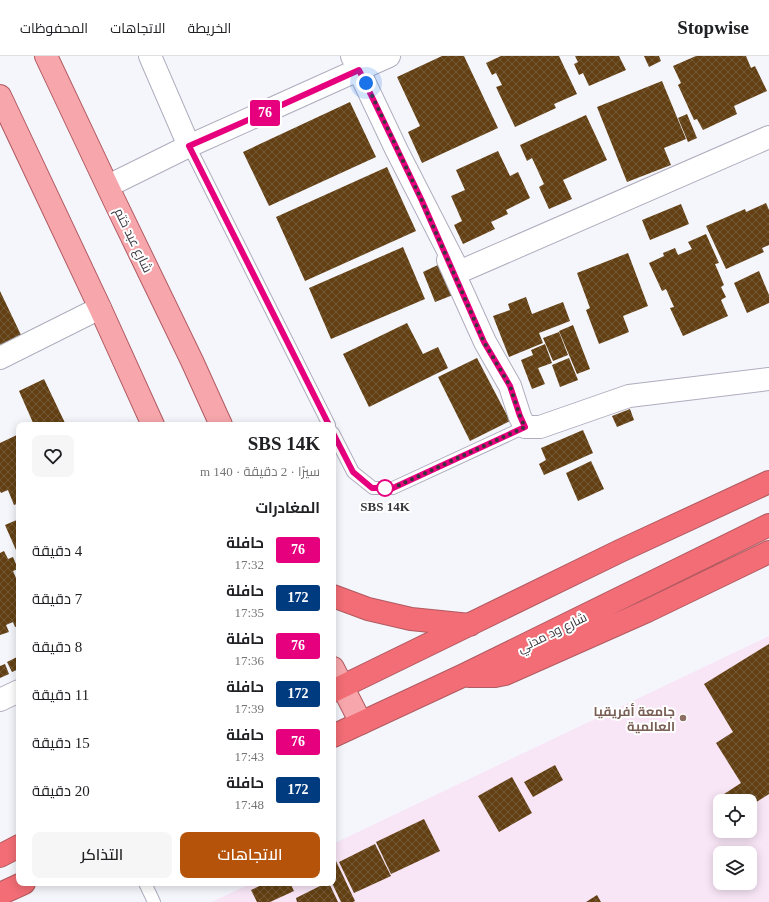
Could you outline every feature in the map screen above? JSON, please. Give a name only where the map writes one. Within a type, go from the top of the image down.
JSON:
[{"type":"highway","points":[[336,681],[470,625],[620,551],[769,482]]},
{"type":"highway","name":"شارع ود مدني","points":[[336,735],[462,676],[769,525]]},
{"type":"highway","points":[[462,676],[495,676],[505,674],[647,611],[769,552]]},
{"type":"highway","points":[[336,597],[368,609],[411,619],[470,625]]},
{"type":"highway","points":[[0,856],[16,848]]},
{"type":"highway","points":[[0,894],[17,886]]},
{"type":"main road","name":"شارع عبد ختم","points":[[46,56],[220,422]]},
{"type":"main road","points":[[0,96],[100,308],[152,422]]},
{"type":"main road","points":[[336,681],[361,723]]},
{"type":"street","points":[[150,56],[189,146]]},
{"type":"street","points":[[108,186],[189,146],[264,113],[356,63],[390,56]]},
{"type":"street","points":[[356,63],[422,201],[484,342],[510,386],[525,427],[540,426],[629,396],[769,379]]},
{"type":"street","points":[[422,201],[459,272],[769,137]]},
{"type":"street","points":[[0,358],[100,308]]},
{"type":"street","points":[[0,700],[16,692]]},
{"type":"lane","points":[[189,146],[327,422]]},
{"type":"lane","points":[[336,439],[353,472],[372,488],[393,488],[525,427]]},
{"type":"lane","points":[[146,886],[154,902]]},
{"type":"shaded area","name":"جامعة أفريقيا العالمية","points":[[769,636],[769,902],[212,902],[246,886],[336,886],[336,843]]},
{"type":"building","points":[[442,56],[464,56],[498,128],[422,163],[408,132],[420,126],[397,77]]},
{"type":"building","points":[[501,56],[559,56],[577,94],[554,104],[556,108],[515,127],[496,87],[502,85],[496,73],[492,75],[486,63]]},
{"type":"building","points":[[575,56],[619,56],[626,70],[589,86],[583,73],[579,75],[574,64],[578,62]]},
{"type":"building","points":[[644,56],[659,56],[661,61],[649,67]]},
{"type":"building","points":[[696,56],[746,56],[751,68],[755,66],[767,91],[734,106],[737,114],[703,130],[697,119],[694,120],[678,85],[681,83],[673,66]]},
{"type":"building","points":[[662,81],[686,139],[664,148],[671,165],[627,182],[597,107]]},
{"type":"building","points":[[350,102],[376,157],[269,206],[243,152]]},
{"type":"building","points":[[687,114],[697,138],[688,142],[678,118]]},
{"type":"building","points":[[586,115],[607,160],[563,180],[572,199],[549,209],[539,187],[544,184],[532,158],[527,161],[520,145]]},
{"type":"building","points":[[498,151],[510,176],[518,172],[530,198],[506,210],[508,214],[491,222],[495,229],[463,244],[454,225],[462,221],[451,196],[465,190],[456,170]]},
{"type":"building","points":[[387,167],[416,231],[305,281],[276,217]]},
{"type":"building","points":[[766,203],[769,210],[769,245],[762,248],[764,252],[726,269],[706,226],[745,209],[746,212]]},
{"type":"building","points":[[681,204],[689,224],[650,240],[642,220]]},
{"type":"building","points":[[706,234],[719,263],[715,264],[724,285],[721,287],[726,297],[721,300],[728,316],[683,336],[670,308],[674,307],[666,289],[662,291],[649,263],[664,256],[663,253],[675,248],[678,255],[692,249],[688,242]]},
{"type":"building","points":[[403,247],[425,299],[331,339],[309,288]]},
{"type":"building","points":[[628,253],[648,306],[623,316],[629,332],[599,344],[586,310],[590,308],[577,273]]},
{"type":"building","points":[[440,264],[453,295],[435,302],[423,272]]},
{"type":"building","points":[[759,271],[769,295],[769,303],[747,313],[734,283]]},
{"type":"building","points":[[0,291],[22,337],[0,347]]},
{"type":"building","points":[[526,297],[532,314],[563,302],[570,321],[539,333],[543,343],[509,357],[493,316],[510,310],[508,304]]},
{"type":"building","points":[[407,323],[423,354],[438,347],[448,368],[369,407],[343,354]]},
{"type":"building","points":[[573,325],[590,369],[577,374],[559,331]]},
{"type":"building","points":[[559,332],[568,355],[553,361],[543,338]]},
{"type":"building","points":[[545,344],[552,363],[538,368],[545,384],[532,389],[521,360],[533,355],[531,350]]},
{"type":"building","points":[[477,358],[510,421],[470,441],[438,377]]},
{"type":"building","points":[[569,358],[578,380],[560,387],[552,365]]},
{"type":"building","points":[[44,379],[65,422],[33,422],[19,391]]},
{"type":"building","points":[[630,409],[634,420],[617,427],[612,416]]},
{"type":"building","points":[[583,430],[593,453],[544,475],[539,464],[546,460],[541,448]]},
{"type":"building","points":[[16,435],[16,504],[14,505],[8,490],[1,493],[0,491],[0,443]]},
{"type":"building","points":[[591,461],[604,489],[578,501],[566,473]]},
{"type":"building","points":[[16,520],[16,550],[5,525]]},
{"type":"building","points":[[4,551],[8,559],[13,557],[16,564],[16,570],[13,571],[16,578],[16,627],[13,622],[6,625],[9,632],[0,635],[0,553]]},
{"type":"building","points":[[769,644],[769,794],[757,802],[757,794],[724,794],[741,783],[716,743],[733,732],[704,684]]},
{"type":"building","points":[[16,658],[16,670],[12,672],[7,662]]},
{"type":"building","points":[[5,664],[9,674],[0,678],[0,666]]},
{"type":"building","points":[[555,765],[563,780],[533,797],[524,782]]},
{"type":"building","points":[[512,777],[532,813],[499,832],[478,796]]},
{"type":"building","points":[[424,819],[440,851],[391,874],[376,842]]},
{"type":"building","points":[[375,844],[391,876],[354,893],[339,862]]},
{"type":"building","points":[[336,861],[355,901],[341,902],[333,886],[336,886]]},
{"type":"building","points":[[260,886],[292,886],[294,891],[270,902],[257,902],[251,890]]},
{"type":"building","points":[[320,886],[330,886],[338,902],[297,902],[296,898]]},
{"type":"building","points":[[597,895],[601,902],[586,902]]},
{"type":"bus line","name":"76","points":[[327,422],[189,146],[359,70],[422,201],[484,342],[510,386],[525,427],[393,488],[372,488],[353,472],[336,439]]},
{"type":"place","name":"SBS 14K","points":[[385,488]]},
{"type":"place","name":"جامعة أفريقيا العالمية","points":[[683,718]]},
{"type":"route","points":[[366,83],[422,201],[484,342],[510,386],[525,427],[393,488],[383,488],[385,488]]}]
